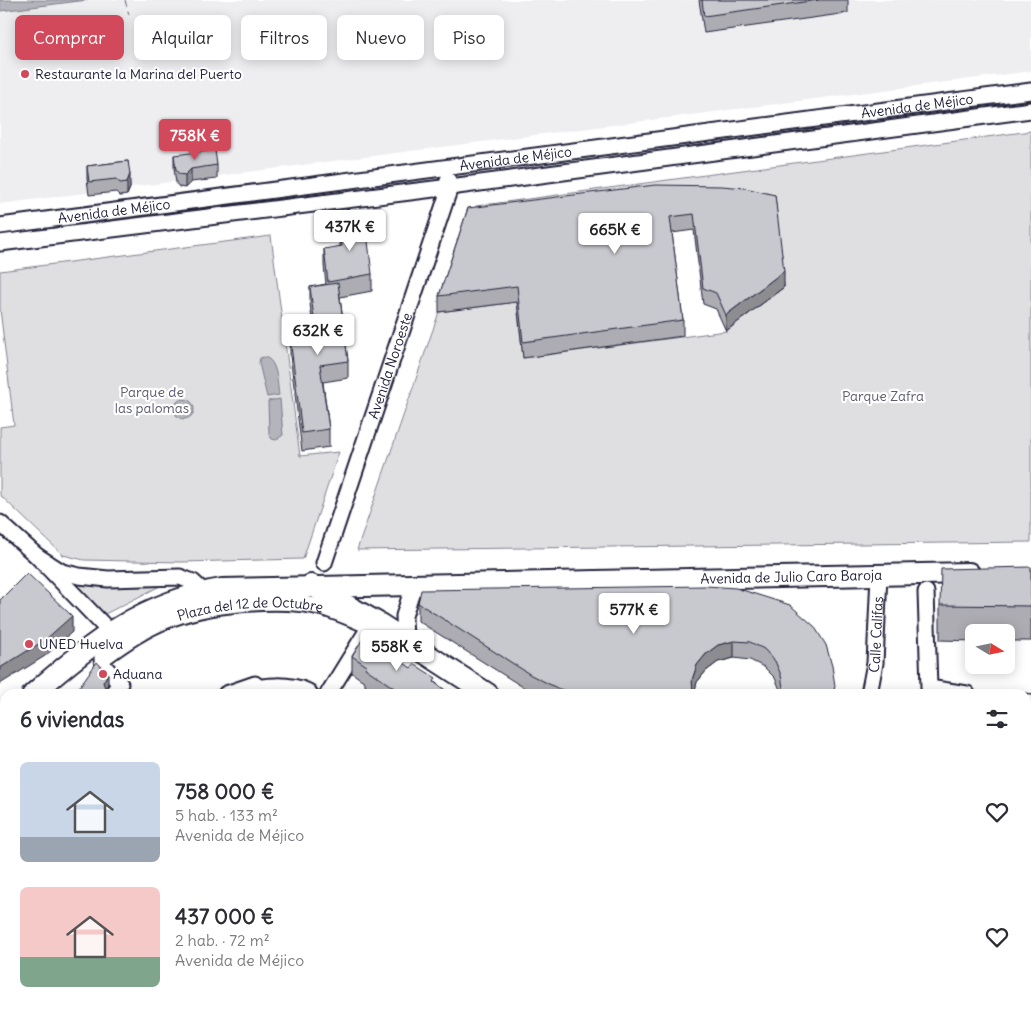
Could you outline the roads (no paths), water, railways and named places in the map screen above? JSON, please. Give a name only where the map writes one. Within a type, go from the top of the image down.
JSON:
[{"type":"main road","name":"Avenida de Julio Caro Baroja","points":[[310,586],[992,572]]},
{"type":"main road","name":"Plaza del 12 de Octubre","points":[[37,689],[110,632],[159,605],[204,592],[222,589],[310,586]]},
{"type":"main road","points":[[310,586],[405,640],[480,689]]},
{"type":"street","name":"Avenida de Méjico","points":[[0,226],[1031,91]]},
{"type":"street","name":"Avenida de Méjico","points":[[0,242],[450,186],[1031,110]]},
{"type":"street","name":"Avenida Noroeste","points":[[324,563],[450,186],[447,168]]},
{"type":"street","points":[[0,523],[37,556],[110,632]]},
{"type":"street","points":[[37,556],[62,572],[79,576],[108,579],[180,577],[193,582],[204,592]]},
{"type":"street","name":"Calle Califas","points":[[870,689],[875,663],[879,575]]},
{"type":"street","points":[[405,640],[404,616],[414,584]]},
{"type":"street","points":[[926,592],[928,689]]},
{"type":"street","name":"Plaza del 12 de Octubre","points":[[116,689],[120,684],[102,664],[102,659],[125,642],[165,621],[226,606],[289,602],[323,608],[370,626],[330,689]]},
{"type":"street","name":"Plaza del 12 de Octubre","points":[[239,689],[274,680],[300,682],[316,689]]},
{"type":"place","name":"Restaurante la Marina del Puerto","points":[[25,74]]},
{"type":"place","name":"UNED Huelva","points":[[29,644]]},
{"type":"place","name":"Aduana","points":[[103,674]]},
{"type":"park label","name":"Parque Zafra","points":[[883,396]]},
{"type":"park label","name":"Parque de las palomas","points":[[152,400]]}]
